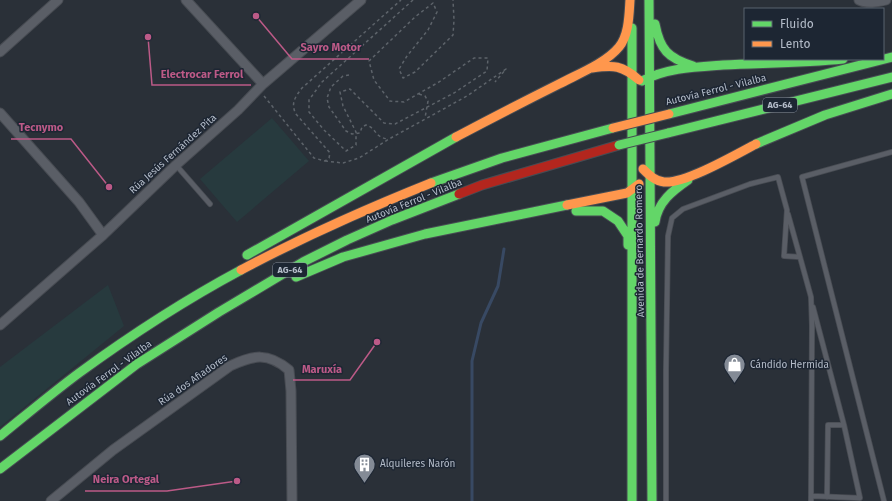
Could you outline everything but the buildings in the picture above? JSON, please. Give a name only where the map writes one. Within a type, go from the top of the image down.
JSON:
[{"type":"highway","points":[[148,325],[243,257],[455,137],[607,58],[622,44],[631,0]]},
{"type":"highway","name":"Avenida de Bernardo Romero","points":[[631,0],[632,501]]},
{"type":"highway","points":[[650,0],[656,30],[662,48],[671,58],[697,67]]},
{"type":"highway","name":"Avenida de Bernardo Romero","points":[[650,0],[650,160],[648,174],[652,333],[652,501]]},
{"type":"highway","points":[[632,92],[650,75],[671,70],[697,67],[825,60]]},
{"type":"highway","name":"Autovía Ferrol - Vilalba","points":[[0,436],[78,373],[148,325],[221,282],[295,242],[408,191],[526,150],[880,60]]},
{"type":"highway","points":[[590,68],[611,66],[626,68],[642,82],[650,92]]},
{"type":"highway","name":"Autovía Ferrol - Vilalba","points":[[0,469],[137,364],[219,312],[303,262],[392,220],[482,186],[619,145],[892,77]]},
{"type":"highway","points":[[632,160],[648,174],[663,182],[676,181],[696,174],[771,137],[818,117],[892,94]]},
{"type":"highway","points":[[219,312],[344,256],[425,234],[627,193],[641,183],[648,174]]},
{"type":"highway","points":[[650,282],[655,218],[663,199],[696,174]]},
{"type":"highway","points":[[486,222],[586,210],[602,211],[618,221],[628,236],[632,280]]},
{"type":"street","points":[[0,52],[58,0]]},
{"type":"street","points":[[186,0],[260,86]]},
{"type":"street","name":"Rúa Jesús Fernández Pita","points":[[0,325],[238,110],[260,86],[361,0]]},
{"type":"street","points":[[859,0],[875,2],[886,0]]},
{"type":"street","points":[[0,112],[79,202],[102,234]]},
{"type":"street","name":"Rúa dos Afiadores","points":[[51,501],[112,450],[230,366],[259,356],[271,358],[281,363],[289,370],[291,385],[292,501]]},
{"type":"lane","points":[[884,501],[802,177],[892,152]]},
{"type":"lane","points":[[176,165],[210,204]]},
{"type":"lane","points":[[666,501],[668,236],[672,218],[683,209],[750,184],[778,177],[811,297],[844,425],[860,498],[827,497],[812,499],[811,297]]},
{"type":"lane","points":[[787,210],[784,256],[800,257]]},
{"type":"lane","points":[[827,497],[828,425],[844,425]]},
{"type":"path","points":[[325,161],[329,158],[330,153],[296,114],[293,103],[295,98],[302,88],[401,0]]},
{"type":"path","points":[[413,0],[322,82],[309,100],[309,112],[324,130],[346,151],[356,145],[356,132],[343,106],[340,92],[350,89],[384,123],[395,124],[454,93],[487,71],[488,58],[474,58],[419,94],[404,102],[390,101],[374,80],[369,61],[415,17],[433,4],[436,12],[428,30],[407,56],[399,69],[403,78],[415,72],[453,35],[454,0]]},
{"type":"path","points":[[260,86],[314,158],[343,163],[359,158],[425,118],[467,96],[506,68],[496,82]]},
{"type":"path","points":[[349,76],[343,76],[331,87],[327,98],[329,107],[346,131],[352,134],[356,132],[360,133],[362,127],[366,125],[370,126],[378,136],[389,139]]},
{"type":"path","points":[[419,94],[425,96],[428,101],[425,118]]},
{"type":"green space","points":[[272,118],[309,161],[237,222],[200,179]]},
{"type":"green space","points":[[108,285],[124,326],[0,427],[0,367]]},
{"type":"waterway","points":[[472,501],[472,361],[481,323],[498,286],[504,249]]},
{"type":"traffic: fast","points":[[649,0],[652,501]]},
{"type":"traffic: fast","points":[[655,24],[657,33],[666,52],[677,60],[693,66]]},
{"type":"traffic: fast","points":[[632,28],[632,501]]},
{"type":"traffic: fast","points":[[884,59],[892,57]]},
{"type":"traffic: fast","points":[[642,81],[661,73],[691,68],[828,60]]},
{"type":"traffic: fast","points":[[669,114],[880,60]]},
{"type":"traffic: fast","points":[[668,133],[892,77]]},
{"type":"traffic: fast","points":[[756,144],[825,115],[892,94]]},
{"type":"traffic: fast","points":[[431,183],[502,158],[613,128]]},
{"type":"traffic: fast","points":[[619,145],[668,133]]},
{"type":"traffic: fast","points":[[247,255],[456,137]]},
{"type":"traffic: fast","points":[[655,222],[659,209],[663,203],[671,193],[688,180]]},
{"type":"traffic: fast","points":[[0,469],[137,364],[219,312],[303,262],[347,240],[392,220],[459,194]]},
{"type":"traffic: fast","points":[[296,277],[343,257],[425,234],[567,205]]},
{"type":"traffic: fast","points":[[576,211],[603,211],[618,221],[628,236],[628,245]]},
{"type":"traffic: fast","points":[[0,436],[49,396],[118,345],[158,318],[241,270]]},
{"type":"traffic: slow","points":[[456,137],[583,72],[607,58],[619,47],[625,37],[628,25],[630,0]]},
{"type":"traffic: slow","points":[[592,68],[606,66],[617,67],[628,71],[639,80]]},
{"type":"traffic: slow","points":[[613,128],[669,114]]},
{"type":"traffic: slow","points":[[643,169],[655,179],[664,182],[673,181],[697,174],[756,144]]},
{"type":"traffic: slow","points":[[241,270],[335,224],[431,183]]},
{"type":"traffic: slow","points":[[567,205],[627,193],[639,184]]},
{"type":"traffic: jam","points":[[459,194],[482,185],[619,145]]},
{"type":"place","name":"Sayro Motor","points":[[256,16]]},
{"type":"place","name":"Electrocar Ferrol","points":[[148,37]]},
{"type":"place","name":"Tecnymo","points":[[109,187]]},
{"type":"place","name":"Maruxía","points":[[377,342]]},
{"type":"place","name":"Cándido Hermida","points":[[735,384]]},
{"type":"place","name":"Neira Ortegal","points":[[237,481]]},
{"type":"place","name":"Alquileres Narón","points":[[365,484]]}]
